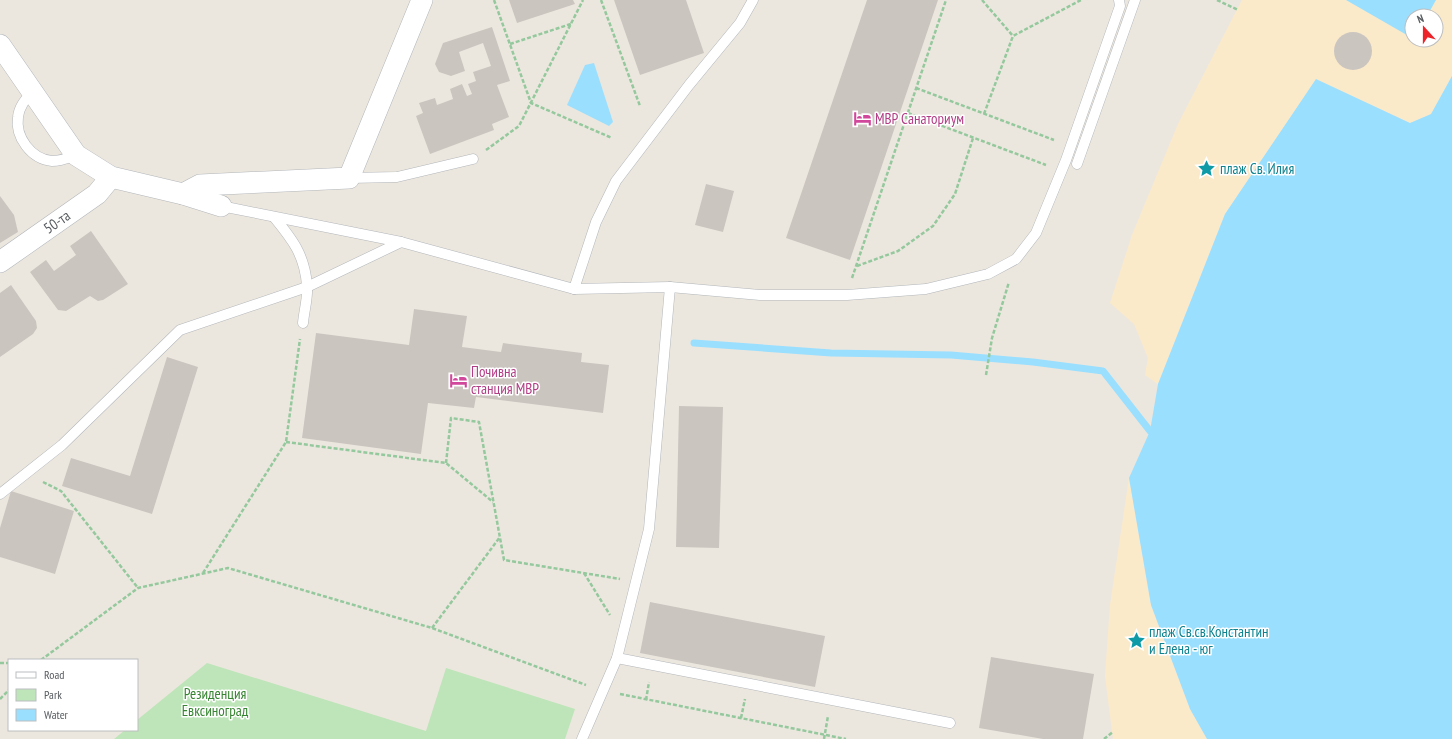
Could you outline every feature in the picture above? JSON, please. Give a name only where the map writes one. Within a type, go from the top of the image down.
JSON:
[{"type":"street","points":[[183,194],[200,185],[349,178],[422,0]]},
{"type":"street","points":[[0,46],[76,155],[111,177],[183,194],[221,206]]},
{"type":"street","name":"50-та","points":[[0,262],[96,194],[111,177]]},
{"type":"lane","points":[[574,289],[596,222],[616,181],[689,85],[740,23],[753,0]]},
{"type":"lane","points":[[221,206],[402,242],[574,289],[670,287],[760,295],[847,295],[926,289],[988,274],[1016,259],[1036,233],[1071,146],[1120,6],[1118,0]]},
{"type":"lane","points":[[1077,164],[1135,0]]},
{"type":"lane","points":[[32,93],[23,103],[18,116],[20,136],[26,147],[35,155],[52,161],[64,160],[76,155]]},
{"type":"lane","points":[[349,178],[397,177],[473,159]]},
{"type":"lane","points":[[274,216],[293,240],[303,263],[307,287],[303,323]]},
{"type":"lane","points":[[0,494],[62,445],[180,330],[307,287],[402,242]]},
{"type":"lane","points":[[582,739],[617,658],[649,529],[670,287]]},
{"type":"lane","points":[[617,658],[950,723]]},
{"type":"path","points":[[494,0],[530,103],[612,138]]},
{"type":"path","points":[[473,159],[519,126],[583,0]]},
{"type":"path","points":[[601,0],[640,106]]},
{"type":"path","points":[[847,295],[946,0]]},
{"type":"path","points":[[982,0],[1013,36]]},
{"type":"path","points":[[984,114],[1013,36],[1081,0]]},
{"type":"path","points":[[1217,0],[1238,10]]},
{"type":"path","points":[[510,44],[571,24]]},
{"type":"path","points":[[916,88],[1071,146]]},
{"type":"path","points":[[908,113],[1062,171]]},
{"type":"path","points":[[856,267],[898,251],[933,226],[955,194],[973,138]]},
{"type":"path","points":[[986,375],[992,338],[1016,259]]},
{"type":"path","points":[[203,574],[286,442],[303,323]]},
{"type":"path","points":[[446,463],[451,418],[479,422],[504,560],[636,581]]},
{"type":"path","points":[[286,442],[446,463],[493,502]]},
{"type":"path","points":[[27,473],[61,491],[138,588]]},
{"type":"path","points":[[432,628],[500,537]]},
{"type":"path","points":[[42,659],[138,588],[228,568],[432,628],[603,691],[846,739]]},
{"type":"path","points":[[584,573],[622,636]]},
{"type":"path","points":[[0,699],[8,691]]},
{"type":"path","points":[[1104,739],[1113,732]]},
{"type":"green space","name":"Резиденция Евксиноград","points":[[207,663],[426,731],[446,668],[575,709],[565,739],[114,739],[124,731],[138,731],[138,719]]},
{"type":"sand","name":"плаж Св. Илия","points":[[1242,0],[1452,0],[1452,76],[1431,115],[1410,123],[1316,80],[1225,214],[1158,384],[1145,375],[1148,358],[1134,324],[1110,303],[1132,235],[1178,124]]},
{"type":"sand","name":"плаж Св.св.Константин и Елена - юг","points":[[1129,478],[1151,605],[1190,709],[1207,739],[1113,739],[1105,676],[1110,605]]},
{"type":"water","points":[[1346,0],[1436,0],[1432,8],[1404,8],[1404,33]]},
{"type":"water","points":[[594,63],[613,122],[609,126],[567,105],[585,65]]},
{"type":"water","points":[[1452,76],[1452,739],[1207,739],[1190,709],[1151,605],[1129,478],[1150,431],[1158,384],[1225,214],[1316,79],[1410,123],[1431,114]]},
{"type":"building","points":[[509,0],[573,0],[575,4],[517,23]]},
{"type":"building","points":[[614,0],[686,0],[704,53],[640,75]]},
{"type":"building","name":"МВР Санаториум","points":[[867,0],[938,0],[850,260],[786,238]]},
{"type":"building","points":[[492,27],[510,81],[497,85],[509,117],[492,124],[494,130],[430,154],[416,116],[423,113],[419,103],[435,98],[437,105],[453,99],[450,89],[462,84],[467,96],[472,94],[468,84],[476,81],[473,72],[491,66],[483,43],[459,52],[465,71],[451,76],[439,72],[435,64],[443,43]]},
{"type":"building","points":[[1349,32],[1357,32],[1367,37],[1371,44],[1371,58],[1367,65],[1357,70],[1349,70],[1339,65],[1337,62],[1334,55],[1334,47],[1339,37],[1342,35]]},
{"type":"building","points":[[706,184],[734,191],[723,232],[695,225]]},
{"type":"building","points":[[0,196],[14,215],[18,232],[0,243]]},
{"type":"building","points":[[91,231],[128,284],[103,300],[98,301],[90,296],[66,311],[58,310],[30,272],[46,260],[54,271],[76,255],[70,246]]},
{"type":"building","points":[[11,285],[36,321],[37,328],[33,334],[0,357],[0,293]]},
{"type":"building","name":"Почивна станция МВР","points":[[414,309],[467,316],[462,347],[501,352],[503,343],[582,353],[581,362],[609,365],[603,413],[476,397],[474,408],[428,403],[421,454],[302,438],[316,333],[409,345]]},
{"type":"building","points":[[167,357],[198,367],[152,514],[62,486],[71,458],[130,476]]},
{"type":"building","points":[[679,406],[723,407],[719,548],[676,547]]},
{"type":"building","points":[[11,491],[74,511],[55,574],[0,557],[0,528]]},
{"type":"building","points":[[650,602],[825,636],[815,687],[640,653]]},
{"type":"building","points":[[991,657],[1094,674],[1083,739],[1043,739],[979,728]]},
{"type":"waterway","points":[[694,343],[831,353],[951,355],[1033,362],[1103,371],[1150,431]]},
{"type":"place","name":"МВР Санаториум","points":[[862,119]]},
{"type":"place","name":"плаж Св. Илия","points":[[1207,169]]},
{"type":"place","name":"Почивна станция МВР","points":[[458,381]]},
{"type":"place","name":"плаж Св.св.Константин и Елена - юг","points":[[1136,641]]}]
